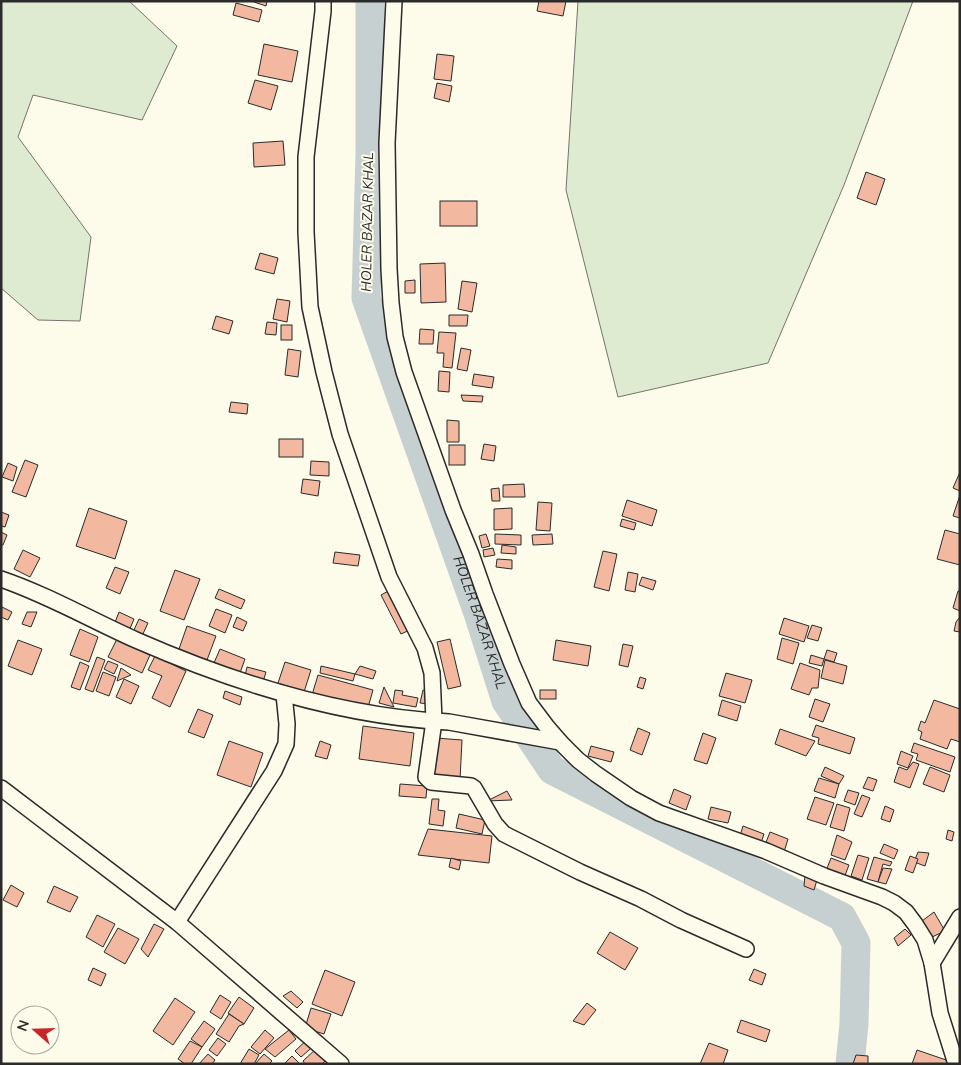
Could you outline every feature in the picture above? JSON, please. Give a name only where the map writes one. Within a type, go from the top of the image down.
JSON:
[{"type":"street","points":[[323,1],[306,157],[306,232],[310,307],[340,434],[389,577],[425,648],[432,673],[434,721],[426,777],[431,782],[471,786],[495,824],[504,834],[681,920],[746,949]]},
{"type":"street","points":[[394,1],[387,153],[389,269],[395,337],[404,372],[452,510],[529,703],[547,727],[554,741],[596,774],[631,798],[659,812],[766,850],[824,876],[882,896],[906,912],[925,940],[932,963],[940,1013],[956,1064]]},
{"type":"street","points":[[1,580],[22,586],[144,643],[205,668],[284,694],[368,713],[479,726],[554,741]]},
{"type":"street","points":[[177,922],[274,771],[286,744],[287,724],[284,694]]},
{"type":"street","points":[[1,788],[177,922],[341,1064]]},
{"type":"street","points":[[932,963],[960,917]]},
{"type":"green space","points":[[1,1],[129,1],[177,46],[142,120],[33,95],[18,137],[91,237],[80,321],[38,320],[1,288]]},
{"type":"green space","points":[[578,1],[913,1],[844,185],[768,363],[618,397],[566,190]]},
{"type":"building","points":[[267,1],[266,6],[254,2]]},
{"type":"building","points":[[539,1],[566,1],[563,16],[537,11]]},
{"type":"building","points":[[236,3],[262,10],[259,22],[233,15]]},
{"type":"building","points":[[264,44],[298,51],[292,82],[258,75]]},
{"type":"building","points":[[437,54],[454,56],[451,81],[434,79]]},
{"type":"building","points":[[255,80],[278,86],[271,110],[248,103]]},
{"type":"building","points":[[437,83],[452,86],[449,102],[434,98]]},
{"type":"building","points":[[283,141],[285,165],[254,167],[253,143]]},
{"type":"building","points":[[866,172],[885,179],[876,205],[857,198]]},
{"type":"building","points":[[440,201],[477,201],[477,226],[440,226]]},
{"type":"building","points":[[260,253],[278,258],[274,274],[255,269]]},
{"type":"building","points":[[445,263],[446,302],[421,303],[420,264]]},
{"type":"building","points":[[415,280],[415,293],[405,293],[405,281]]},
{"type":"building","points":[[462,281],[477,283],[472,312],[458,309]]},
{"type":"building","points":[[277,299],[290,301],[287,322],[273,319]]},
{"type":"building","points":[[449,315],[468,315],[467,326],[449,326]]},
{"type":"building","points":[[216,316],[233,321],[229,334],[212,329]]},
{"type":"building","points":[[267,322],[277,323],[276,335],[265,334]]},
{"type":"building","points":[[281,325],[292,325],[292,340],[281,340]]},
{"type":"building","points":[[420,329],[434,330],[433,344],[419,344]]},
{"type":"building","points":[[439,332],[456,333],[452,368],[443,367],[444,353],[437,353]]},
{"type":"building","points":[[461,348],[471,350],[467,371],[457,369]]},
{"type":"building","points":[[288,349],[301,351],[298,377],[285,375]]},
{"type":"building","points":[[439,371],[450,372],[449,392],[438,391]]},
{"type":"building","points":[[474,374],[494,377],[492,388],[472,385]]},
{"type":"building","points":[[461,395],[483,396],[482,402],[463,401]]},
{"type":"building","points":[[231,402],[248,404],[247,414],[229,412]]},
{"type":"building","points":[[447,420],[459,421],[459,442],[447,442]]},
{"type":"building","points":[[279,439],[303,439],[303,457],[279,457]]},
{"type":"building","points":[[484,444],[496,446],[494,461],[481,459]]},
{"type":"building","points":[[449,445],[465,445],[465,465],[449,465]]},
{"type":"building","points":[[25,460],[38,465],[26,497],[12,492]]},
{"type":"building","points":[[311,461],[329,462],[329,476],[310,475]]},
{"type":"building","points":[[8,463],[17,467],[13,481],[2,477]]},
{"type":"building","points":[[960,472],[960,491],[953,488]]},
{"type":"building","points":[[303,479],[320,481],[318,496],[301,493]]},
{"type":"building","points":[[524,484],[525,497],[503,497],[503,485]]},
{"type":"building","points":[[499,488],[500,501],[492,501],[491,489]]},
{"type":"building","points":[[960,495],[960,518],[953,516]]},
{"type":"building","points":[[627,500],[657,510],[652,526],[622,516]]},
{"type":"building","points":[[538,502],[552,503],[550,531],[536,530]]},
{"type":"building","points":[[89,508],[127,521],[115,559],[76,546]]},
{"type":"building","points":[[512,508],[512,529],[494,530],[494,509]]},
{"type":"building","points":[[1,512],[9,515],[5,527],[1,526]]},
{"type":"building","points":[[622,519],[636,523],[634,530],[620,526]]},
{"type":"building","points":[[945,530],[960,534],[960,565],[937,559]]},
{"type":"building","points":[[1,532],[7,535],[3,545],[1,545]]},
{"type":"building","points":[[486,534],[490,546],[482,548],[479,536]]},
{"type":"building","points":[[495,534],[521,535],[521,545],[495,544]]},
{"type":"building","points":[[552,534],[553,544],[533,545],[532,535]]},
{"type":"building","points":[[502,545],[516,547],[516,554],[501,553]]},
{"type":"building","points":[[493,548],[495,555],[484,557],[483,550]]},
{"type":"building","points":[[23,550],[40,558],[30,577],[14,569]]},
{"type":"building","points":[[603,551],[617,554],[609,591],[594,587]]},
{"type":"building","points":[[335,552],[360,555],[358,566],[333,563]]},
{"type":"building","points":[[497,559],[512,560],[512,569],[496,567]]},
{"type":"building","points":[[115,567],[129,572],[120,594],[106,588]]},
{"type":"building","points":[[175,570],[200,579],[184,620],[160,611]]},
{"type":"building","points":[[628,572],[638,574],[635,592],[625,590]]},
{"type":"building","points":[[642,577],[656,581],[653,590],[639,585]]},
{"type":"building","points":[[219,589],[245,600],[241,609],[215,598]]},
{"type":"building","points":[[392,589],[412,629],[401,634],[381,595]]},
{"type":"building","points":[[958,591],[960,591],[960,611],[953,608]]},
{"type":"building","points":[[2,607],[12,612],[8,620],[1,617]]},
{"type":"building","points":[[216,609],[232,615],[225,633],[209,626]]},
{"type":"building","points":[[27,612],[37,612],[31,627],[22,624]]},
{"type":"building","points":[[119,612],[134,619],[129,631],[114,625]]},
{"type":"building","points":[[237,617],[247,622],[243,631],[233,627]]},
{"type":"building","points":[[960,617],[960,632],[954,631],[956,622]]},
{"type":"building","points":[[784,618],[809,626],[804,642],[779,634]]},
{"type":"building","points":[[139,619],[148,623],[142,636],[133,632]]},
{"type":"building","points":[[812,625],[822,628],[818,641],[807,638]]},
{"type":"building","points":[[187,626],[216,636],[207,660],[179,649]]},
{"type":"building","points":[[80,629],[98,637],[89,662],[70,655]]},
{"type":"building","points":[[782,638],[799,643],[793,664],[777,659]]},
{"type":"building","points":[[117,639],[150,655],[142,673],[108,657]]},
{"type":"building","points":[[450,639],[461,686],[448,689],[437,642]]},
{"type":"building","points":[[18,640],[42,649],[32,675],[8,666]]},
{"type":"building","points":[[556,640],[591,646],[588,666],[553,660]]},
{"type":"building","points":[[623,644],[633,646],[628,667],[619,665]]},
{"type":"building","points":[[220,649],[245,659],[240,673],[214,663]]},
{"type":"building","points":[[827,650],[837,653],[834,662],[824,659]]},
{"type":"building","points":[[811,655],[824,659],[822,666],[809,663]]},
{"type":"building","points":[[155,656],[186,671],[170,707],[152,698],[162,676],[148,670]]},
{"type":"building","points":[[97,657],[105,660],[93,692],[85,689]]},
{"type":"building","points":[[825,660],[847,666],[843,684],[821,678]]},
{"type":"building","points":[[108,661],[118,665],[114,674],[104,669]]},
{"type":"building","points":[[80,662],[89,666],[80,690],[71,687]]},
{"type":"building","points":[[285,662],[311,670],[304,692],[278,683]]},
{"type":"building","points":[[800,663],[820,670],[818,688],[812,688],[809,695],[791,689]]},
{"type":"building","points":[[321,666],[355,674],[353,681],[320,673]]},
{"type":"building","points":[[360,666],[376,671],[373,679],[355,674]]},
{"type":"building","points":[[247,667],[266,672],[262,685],[244,680]]},
{"type":"building","points":[[121,668],[131,675],[117,681]]},
{"type":"building","points":[[103,672],[116,677],[109,696],[96,691]]},
{"type":"building","points":[[726,673],[752,680],[745,703],[719,696]]},
{"type":"building","points":[[318,675],[373,690],[367,711],[312,695]]},
{"type":"building","points":[[640,677],[646,679],[643,689],[637,687]]},
{"type":"building","points":[[124,679],[139,686],[131,704],[116,697]]},
{"type":"building","points":[[384,687],[394,707],[379,703]]},
{"type":"building","points":[[395,690],[403,691],[402,695],[418,698],[416,707],[393,703]]},
{"type":"building","points":[[423,690],[431,692],[429,704],[420,703]]},
{"type":"building","points":[[540,690],[556,690],[556,699],[540,699]]},
{"type":"building","points":[[225,691],[242,697],[240,705],[223,698]]},
{"type":"building","points":[[815,699],[830,704],[823,722],[809,717]]},
{"type":"building","points":[[722,700],[741,706],[737,721],[718,715]]},
{"type":"building","points":[[934,700],[960,709],[960,742],[951,739],[947,749],[920,739],[922,732],[918,730],[921,721],[925,723]]},
{"type":"building","points":[[198,709],[213,715],[204,738],[188,732]]},
{"type":"building","points":[[816,725],[855,738],[850,754],[818,744],[819,738],[812,736]]},
{"type":"building","points":[[363,726],[414,733],[410,766],[359,759]]},
{"type":"building","points":[[638,728],[650,733],[642,755],[630,750]]},
{"type":"building","points":[[780,729],[815,741],[806,756],[775,744]]},
{"type":"building","points":[[703,733],[716,738],[707,764],[694,760]]},
{"type":"building","points":[[436,738],[462,740],[460,780],[433,778]]},
{"type":"building","points":[[229,741],[263,753],[251,787],[217,775]]},
{"type":"building","points":[[320,741],[331,745],[327,759],[315,756]]},
{"type":"building","points":[[914,743],[955,757],[950,772],[916,760],[918,754],[911,752]]},
{"type":"building","points":[[591,746],[614,752],[611,762],[588,756]]},
{"type":"building","points":[[901,751],[913,756],[908,768],[897,764]]},
{"type":"building","points":[[913,762],[919,764],[910,788],[894,782],[899,767],[907,770]]},
{"type":"building","points":[[825,767],[844,776],[839,784],[821,776]]},
{"type":"building","points":[[930,767],[950,775],[944,792],[923,784]]},
{"type":"building","points":[[868,777],[877,780],[873,791],[863,788]]},
{"type":"building","points":[[819,778],[839,784],[835,798],[814,791]]},
{"type":"building","points":[[400,784],[427,786],[426,798],[399,796]]},
{"type":"building","points":[[674,789],[691,796],[686,810],[669,803]]},
{"type":"building","points":[[848,790],[859,793],[855,805],[844,801]]},
{"type":"building","points":[[507,791],[512,800],[487,801]]},
{"type":"building","points":[[862,795],[870,798],[862,817],[854,814]]},
{"type":"building","points":[[815,797],[834,803],[826,825],[807,819]]},
{"type":"building","points":[[432,799],[439,799],[438,810],[445,811],[443,826],[429,824]]},
{"type":"building","points":[[837,804],[850,808],[844,831],[830,827]]},
{"type":"building","points":[[885,806],[894,810],[890,822],[881,819]]},
{"type":"building","points":[[711,807],[731,812],[728,823],[708,819]]},
{"type":"building","points":[[459,814],[485,820],[482,834],[456,828]]},
{"type":"building","points":[[743,826],[764,834],[760,846],[739,839]]},
{"type":"building","points":[[428,829],[492,836],[489,863],[418,855]]},
{"type":"building","points":[[948,830],[954,832],[952,841],[946,839]]},
{"type":"building","points":[[770,832],[788,839],[784,852],[765,845]]},
{"type":"building","points":[[837,835],[852,842],[845,860],[831,855]]},
{"type":"building","points":[[884,844],[898,850],[894,859],[880,853]]},
{"type":"building","points":[[918,852],[929,853],[925,866],[914,862]]},
{"type":"building","points":[[858,855],[869,858],[862,880],[851,876]]},
{"type":"building","points":[[910,856],[918,859],[913,873],[905,870]]},
{"type":"building","points":[[874,857],[892,862],[890,866],[883,864],[878,882],[867,879]]},
{"type":"building","points":[[451,858],[461,861],[459,870],[449,867]]},
{"type":"building","points":[[831,858],[849,865],[844,878],[826,871]]},
{"type":"building","points":[[883,868],[892,869],[886,884],[878,882]]},
{"type":"building","points":[[805,875],[817,880],[814,890],[804,886]]},
{"type":"building","points":[[11,885],[24,893],[17,907],[3,900]]},
{"type":"building","points":[[54,886],[78,897],[70,912],[47,902]]},
{"type":"building","points":[[934,912],[945,931],[932,937],[922,921]]},
{"type":"building","points":[[97,915],[115,924],[103,947],[86,937]]},
{"type":"building","points":[[154,924],[164,929],[148,957],[141,949]]},
{"type":"building","points":[[118,928],[139,939],[125,964],[104,952]]},
{"type":"building","points":[[905,929],[911,935],[898,946],[894,938]]},
{"type":"building","points":[[610,932],[638,948],[625,970],[597,953]]},
{"type":"building","points":[[93,968],[106,974],[101,986],[88,980]]},
{"type":"building","points":[[754,969],[766,974],[762,985],[749,980]]},
{"type":"building","points":[[325,970],[355,982],[342,1016],[312,1004]]},
{"type":"building","points":[[291,991],[303,1002],[297,1008],[283,996]]},
{"type":"building","points":[[220,995],[231,1002],[221,1019],[210,1012]]},
{"type":"building","points":[[239,997],[254,1008],[244,1024],[228,1013]]},
{"type":"building","points":[[175,998],[195,1012],[173,1045],[153,1031]]},
{"type":"building","points":[[587,1003],[596,1010],[584,1025],[573,1021]]},
{"type":"building","points":[[311,1008],[331,1014],[324,1034],[305,1028]]},
{"type":"building","points":[[229,1014],[244,1024],[239,1026],[229,1042],[216,1034]]},
{"type":"building","points":[[741,1020],[770,1030],[766,1042],[737,1032]]},
{"type":"building","points":[[204,1021],[215,1029],[202,1047],[191,1039]]},
{"type":"building","points":[[265,1030],[274,1038],[260,1054],[251,1047]]},
{"type":"building","points":[[289,1030],[296,1039],[275,1057],[265,1049]]},
{"type":"building","points":[[310,1037],[316,1044],[301,1057],[295,1051]]},
{"type":"building","points":[[218,1038],[226,1044],[217,1056],[209,1050]]},
{"type":"building","points":[[190,1041],[202,1047],[191,1064],[185,1064],[178,1059]]},
{"type":"building","points":[[709,1043],[728,1050],[723,1064],[700,1064]]},
{"type":"building","points":[[317,1048],[327,1059],[322,1064],[305,1064],[303,1061]]},
{"type":"building","points":[[249,1049],[259,1055],[254,1064],[240,1064]]},
{"type":"building","points":[[917,1050],[952,1062],[952,1064],[912,1064]]},
{"type":"building","points":[[208,1054],[215,1060],[212,1064],[199,1064]]},
{"type":"building","points":[[264,1054],[272,1061],[269,1064],[255,1064]]},
{"type":"building","points":[[856,1055],[868,1056],[868,1064],[853,1064]]},
{"type":"building","points":[[292,1056],[300,1064],[284,1064]]},
{"type":"waterway","name":"HOLER BAZAR KHAL","points":[[370,1],[370,154],[366,298],[479,616],[506,701],[552,770],[842,917],[856,943],[854,1024],[850,1064]]}]
